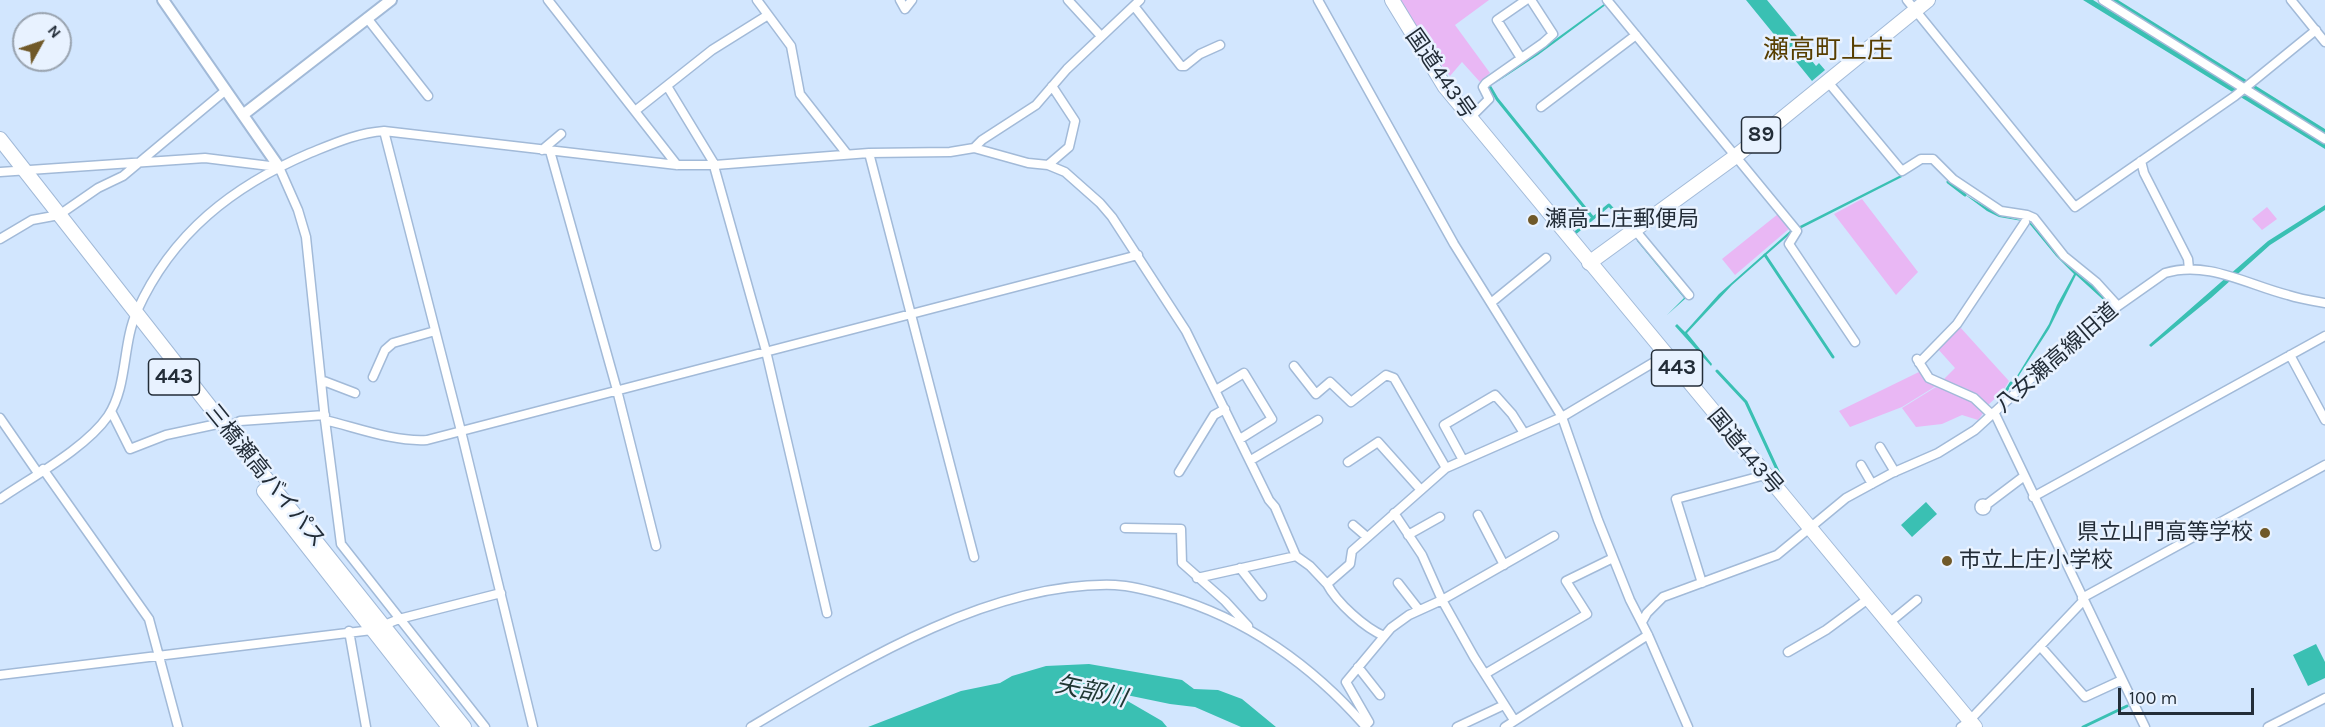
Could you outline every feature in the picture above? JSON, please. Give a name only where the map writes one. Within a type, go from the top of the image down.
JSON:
[{"type":"main road","name":"国道443号","points":[[1392,0],[1445,87],[1888,623],[1967,725]]},
{"type":"main road","name":"89","points":[[1589,263],[1736,156],[1828,82],[1911,5],[1928,0]]},
{"type":"main road","name":"三橋瀬高バイパス","points":[[0,139],[12,171]]},
{"type":"main road","name":"三橋瀬高バイパス","points":[[0,154],[12,171],[55,216],[220,425],[378,628],[449,727]]},
{"type":"main road","name":"三橋瀬高バイパス","points":[[378,628],[464,727]]},
{"type":"street","points":[[163,0],[279,167],[298,210],[306,237],[341,544],[485,727]]},
{"type":"street","points":[[244,114],[391,0]]},
{"type":"street","points":[[548,0],[677,165]]},
{"type":"street","points":[[757,0],[791,46],[800,94],[847,154]]},
{"type":"street","points":[[900,0],[905,9],[912,0]]},
{"type":"street","points":[[1068,0],[1101,36]]},
{"type":"street","points":[[1318,0],[1454,244],[1562,417],[1630,600],[1648,635],[1688,727]]},
{"type":"street","points":[[1521,58],[1497,20],[1526,0]]},
{"type":"street","points":[[1474,114],[1490,99],[1483,87],[1486,83],[1553,34],[1531,0]]},
{"type":"street","points":[[1607,0],[1797,231],[1790,244],[1855,342]]},
{"type":"street","points":[[2103,0],[2325,139]]},
{"type":"street","points":[[2291,0],[2325,42]]},
{"type":"street","points":[[974,148],[982,140],[1036,105],[1101,36],[1137,3],[1181,66],[1185,66],[1200,54],[1220,45]]},
{"type":"street","points":[[1911,5],[2075,207],[2245,89],[2316,30]]},
{"type":"street","points":[[635,111],[712,51],[768,15]]},
{"type":"street","points":[[367,18],[428,96]]},
{"type":"street","points":[[1541,107],[1636,35]]},
{"type":"street","points":[[1828,82],[1902,171],[1921,159],[1933,159],[1953,179],[2001,211],[2034,218],[2064,256],[2096,282],[2117,305]]},
{"type":"street","points":[[667,86],[715,166],[766,351],[827,613]]},
{"type":"street","points":[[1048,165],[1069,147],[1075,121],[1052,86]]},
{"type":"street","points":[[0,239],[32,220],[55,216],[98,188],[123,177],[226,90]]},
{"type":"street","points":[[384,131],[461,431],[533,727]]},
{"type":"street","points":[[0,499],[88,438],[111,411],[120,386],[135,319],[164,261],[195,226],[253,180],[342,139],[366,132],[384,131],[677,165],[715,166],[847,154],[950,152],[974,148],[1028,163],[1048,165],[1065,172],[1100,203],[1138,255],[1186,332],[1251,460],[1296,556],[1310,566],[1327,584],[1332,594],[1372,631],[1384,636]]},
{"type":"street","points":[[546,151],[561,134]]},
{"type":"street","points":[[546,151],[617,390],[656,546]]},
{"type":"street","points":[[869,153],[974,557]]},
{"type":"street","points":[[12,171],[205,158],[279,167]]},
{"type":"street","points":[[2140,162],[2188,259],[2189,270]]},
{"type":"street","points":[[2025,222],[1957,324],[1918,361],[1929,378],[1974,398],[1992,413],[2145,727]]},
{"type":"street","points":[[1635,230],[1689,296]]},
{"type":"street","points":[[111,411],[130,450],[166,435],[240,421],[325,417],[414,441],[427,440],[1138,255]]},
{"type":"street","points":[[1492,302],[1546,258]]},
{"type":"street","name":"八女瀬高線旧道","points":[[1642,622],[1647,613],[1663,597],[1777,555],[1846,498],[1956,444],[1975,430],[2084,330],[2165,273],[2177,269],[2222,274],[2288,296],[2325,303]]},
{"type":"street","points":[[373,376],[384,350],[393,343],[435,331]]},
{"type":"street","points":[[2033,497],[2325,336]]},
{"type":"street","points":[[1327,584],[1350,564],[1352,551],[1446,468],[1562,417],[1666,355]]},
{"type":"street","points":[[2290,355],[2325,420]]},
{"type":"street","points":[[1294,366],[1316,394],[1330,382],[1351,402],[1386,375],[1394,378],[1446,468]]},
{"type":"street","points":[[1216,390],[1244,374],[1272,419],[1240,439]]},
{"type":"street","points":[[321,380],[355,393]]},
{"type":"street","points":[[1463,460],[1444,425],[1495,395],[1512,414],[1524,434]]},
{"type":"street","points":[[1179,472],[1214,415],[1225,409]]},
{"type":"street","points":[[0,418],[148,619],[178,727]]},
{"type":"street","points":[[1251,460],[1318,420]]},
{"type":"street","points":[[1348,462],[1378,442],[1421,490]]},
{"type":"street","points":[[1880,447],[1895,472]]},
{"type":"street","points":[[1861,465],[1872,484]]},
{"type":"street","points":[[1967,725],[2083,600],[2325,465]]},
{"type":"street","points":[[1702,583],[1676,499],[1765,476]]},
{"type":"street","points":[[1986,505],[2023,477]]},
{"type":"street","points":[[1394,513],[1422,555],[1442,600],[1514,720]]},
{"type":"street","points":[[1478,515],[1504,565]]},
{"type":"street","points":[[1408,535],[1440,517]]},
{"type":"street","points":[[1353,525],[1367,537]]},
{"type":"street","points":[[1125,528],[1181,529],[1182,563],[1225,601],[1253,631],[1314,676],[1368,726]]},
{"type":"street","points":[[1368,726],[1346,682],[1391,628],[1419,609],[1442,600],[1554,536]]},
{"type":"street","points":[[1197,578],[1296,556]]},
{"type":"street","points":[[1485,674],[1587,614],[1566,581],[1613,558]]},
{"type":"street","points":[[1240,568],[1262,596]]},
{"type":"street","points":[[1398,583],[1419,609]]},
{"type":"street","points":[[751,727],[856,666],[906,641],[970,614],[1015,599],[1053,590],[1083,586],[1132,587],[1207,609],[1253,631]]},
{"type":"street","points":[[0,675],[378,628],[399,619],[501,593]]},
{"type":"street","points":[[1788,652],[1826,630],[1868,599]]},
{"type":"street","points":[[1888,623],[1917,600]]},
{"type":"street","points":[[349,631],[366,727]]},
{"type":"street","points":[[1505,727],[1648,635]]},
{"type":"street","points":[[2040,646],[2085,697],[2122,680]]},
{"type":"street","points":[[1358,667],[1380,695]]},
{"type":"street","points":[[2268,727],[2325,698]]},
{"type":"street","points":[[1458,727],[1504,705]]},
{"type":"shaded area","points":[[1400,0],[1489,0],[1455,25],[1490,73],[1480,82],[1462,62],[1450,76],[1428,48]]},
{"type":"shaded area","points":[[1862,199],[1918,272],[1896,295],[1834,214]]},
{"type":"shaded area","points":[[2267,207],[2277,219],[2262,230],[2252,219]]},
{"type":"shaded area","points":[[1778,214],[1790,228],[1735,275],[1722,259]]},
{"type":"shaded area","points":[[1959,326],[2009,381],[2003,391],[1988,405],[1967,389],[1943,380],[1955,368],[1937,348]]},
{"type":"shaded area","points":[[1921,371],[1936,386],[1902,407],[1850,427],[1839,411]]},
{"type":"shaded area","points":[[1936,387],[1967,397],[1984,412],[1978,420],[1962,415],[1942,424],[1916,427],[1902,408]]},
{"type":"water","points":[[1602,0],[1607,4],[1494,84],[1604,4]]},
{"type":"water","points":[[1746,0],[1767,0],[1815,58],[1812,61],[1816,66],[1819,63],[1825,70],[1812,81]]},
{"type":"water","points":[[2083,0],[2093,0],[2325,144],[2325,149]]},
{"type":"water","points":[[2108,0],[2118,0],[2325,129],[2325,135]]},
{"type":"water","points":[[1901,175],[1902,177],[1790,234],[1732,285],[1687,333],[1712,364],[1711,366],[1675,326],[1677,324],[1685,332],[1719,294],[1790,231]]},
{"type":"water","points":[[1964,194],[2001,216],[2030,222],[2067,265],[2094,287],[2111,305],[2076,275],[2049,329],[2018,377],[2049,324],[2074,274],[2028,222],[1999,217]]},
{"type":"water","points":[[2325,205],[2325,210],[2270,245],[2211,298],[2151,347],[2149,345],[2268,241]]},
{"type":"water","points":[[1639,240],[1686,298],[1667,315],[1684,298],[1637,241]]},
{"type":"water","points":[[1926,502],[1937,514],[1912,537],[1901,525]]},
{"type":"water","points":[[2316,644],[2325,662],[2325,678],[2308,686],[2293,655]]},
{"type":"water","name":"矢部川","points":[[1089,664],[1182,680],[1194,689],[1218,690],[1242,699],[1276,727],[1241,727],[1195,707],[1112,692],[1162,721],[1167,727],[868,727],[961,691],[1000,683],[1012,676],[1046,666]]},
{"type":"waterway","points":[[1490,87],[1497,99],[1593,218]]},
{"type":"waterway","points":[[1948,182],[1965,195]]},
{"type":"waterway","points":[[1575,233],[1609,205],[1625,223]]},
{"type":"waterway","points":[[1765,255],[1833,357]]},
{"type":"waterway","points":[[1717,371],[1746,402],[1782,480]]},
{"type":"waterway","points":[[2006,391],[2011,383]]},
{"type":"waterway","points":[[2083,727],[2127,706]]},
{"type":"place","name":"瀬高上庄郵便局","points":[[1533,220]]},
{"type":"place","name":"県立山門高等学校","points":[[2265,533]]},
{"type":"place","name":"市立上庄小学校","points":[[1947,561]]},
{"type":"district","name":"瀬高町上庄","points":[[1828,51]]}]
